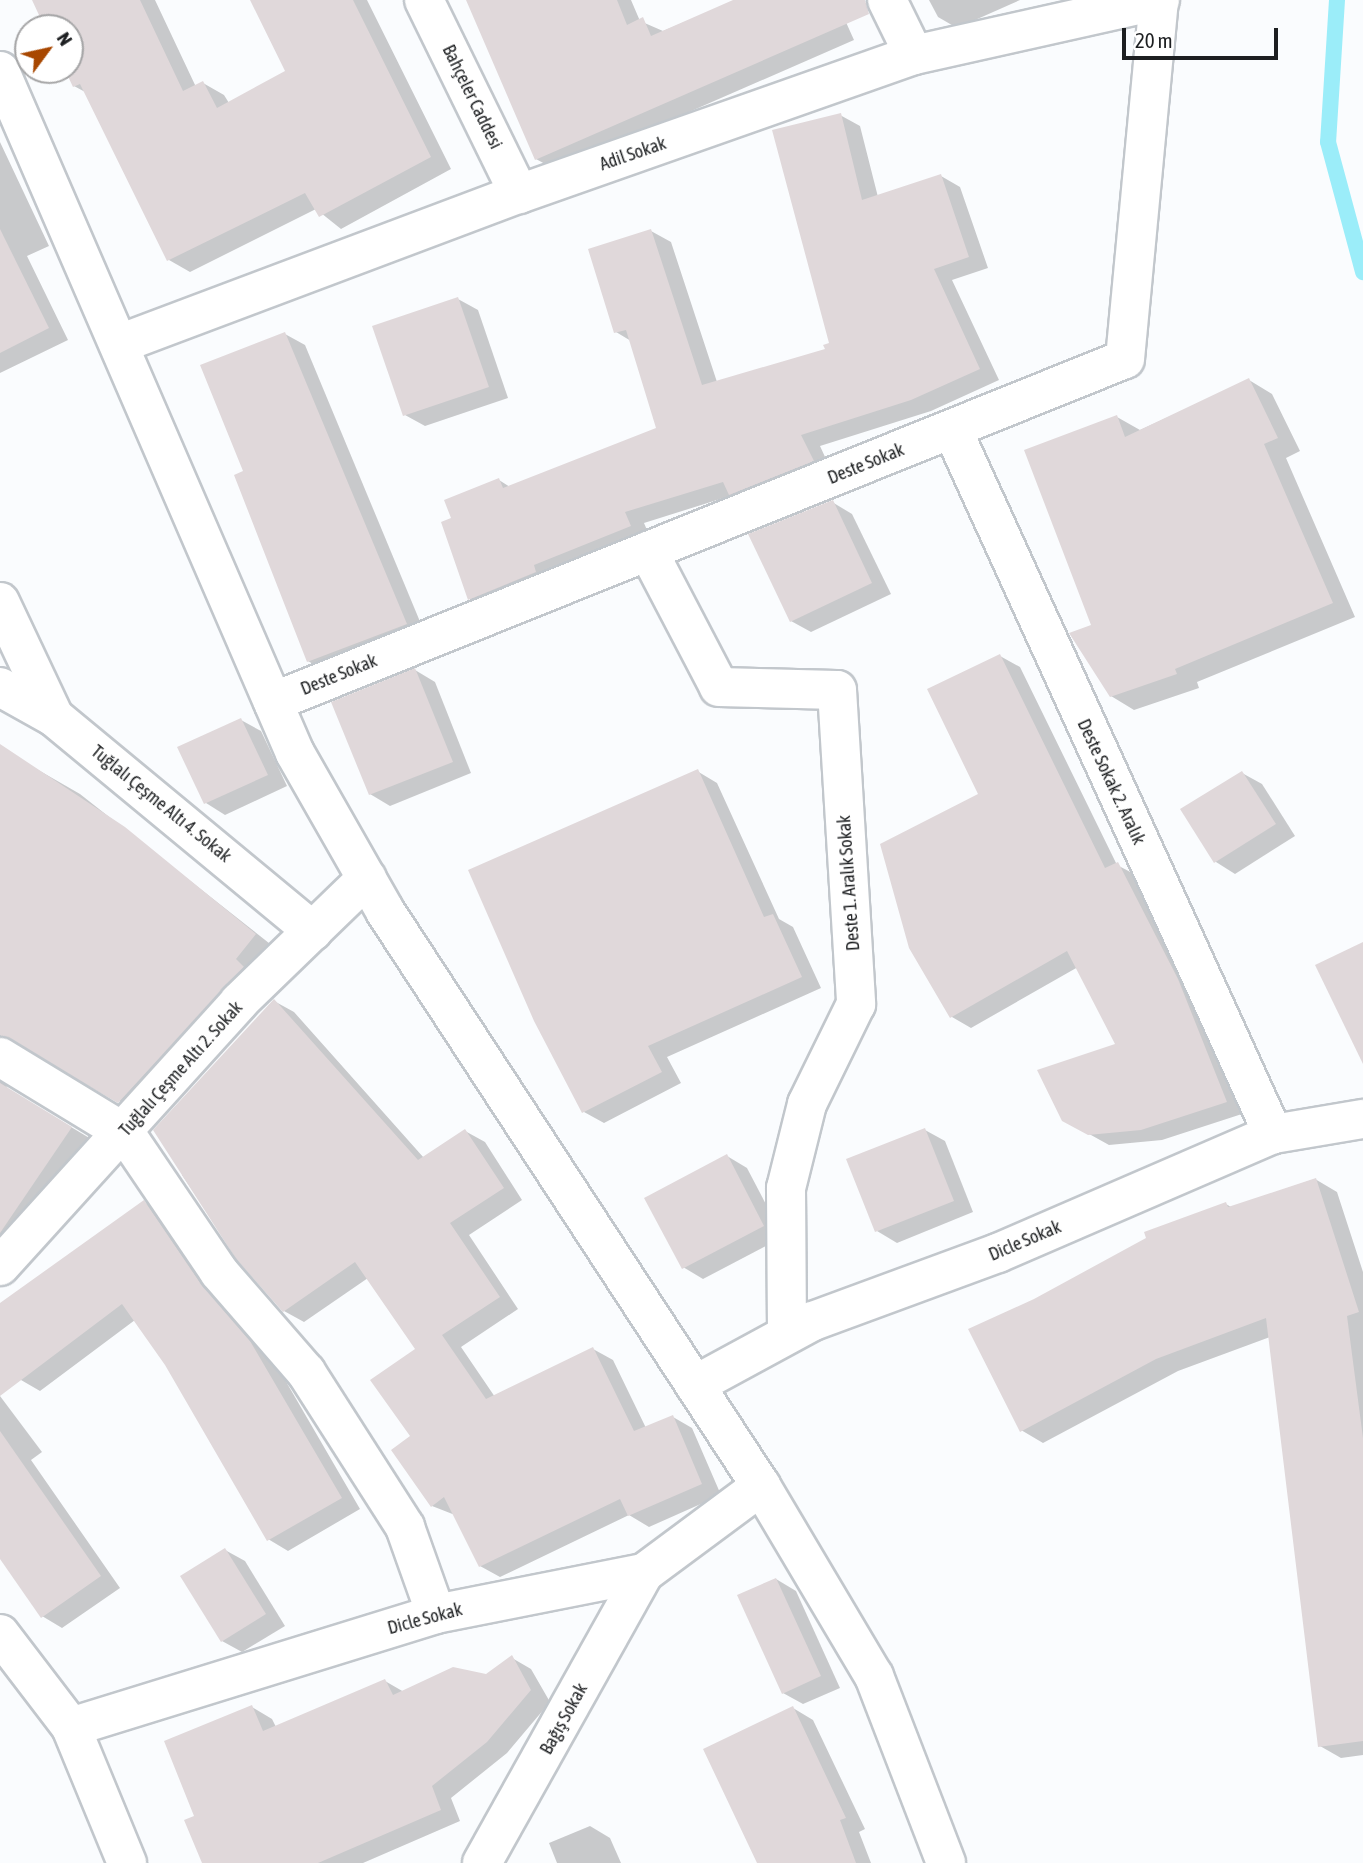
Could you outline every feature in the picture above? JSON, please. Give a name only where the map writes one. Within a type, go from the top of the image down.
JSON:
[{"type":"street","name":"Bahçeler Caddesi","points":[[424,0],[519,194]]},
{"type":"street","points":[[887,0],[914,55]]},
{"type":"street","name":"Adil Sokak","points":[[119,344],[519,194],[914,55],[1159,1]]},
{"type":"street","name":"Deste Sokak","points":[[273,702],[1125,359],[1159,1]]},
{"type":"street","points":[[0,71],[295,753],[367,878],[761,1486],[874,1675],[946,1863]]},
{"type":"street","name":"Deste Sokak 2. Aralık","points":[[953,429],[1273,1134]]},
{"type":"street","name":"Deste 1. Aralık Sokak","points":[[648,551],[719,687],[837,690],[856,1004],[807,1104],[786,1188],[788,1334]]},
{"type":"street","points":[[0,602],[54,717]]},
{"type":"street","name":"Tuğlalı Çeşme Altı 4. Sokak","points":[[0,687],[54,717],[313,931]]},
{"type":"street","name":"Tuğlalı Çeşme Altı 2. Sokak","points":[[0,1266],[125,1133],[239,1002],[367,878]]},
{"type":"street","points":[[0,1057],[125,1133],[219,1272],[306,1372],[405,1527],[436,1614]]},
{"type":"street","name":"Dicle Sokak","points":[[695,1385],[788,1334],[999,1253],[1273,1134],[1363,1119]]},
{"type":"street","name":"Dicle Sokak","points":[[71,1727],[436,1614],[644,1573],[761,1486]]},
{"type":"street","name":"Bağış Sokak","points":[[482,1863],[644,1573]]},
{"type":"street","points":[[0,1634],[71,1727],[127,1863]]},
{"type":"building","points":[[32,0],[140,0],[183,91],[203,81],[217,108],[285,71],[250,0],[353,0],[431,157],[319,217],[305,193],[167,261],[80,84],[84,84],[84,14],[38,14]]},
{"type":"building","points":[[466,0],[617,0],[627,25],[643,17],[651,36],[733,0],[865,0],[869,14],[535,160]]},
{"type":"building","points":[[841,113],[862,200],[941,174],[969,257],[934,269],[980,369],[911,400],[801,435],[814,461],[729,495],[723,482],[625,512],[631,526],[534,565],[536,572],[468,600],[441,522],[451,518],[444,500],[499,478],[503,488],[656,428],[626,330],[614,333],[588,249],[651,229],[702,385],[825,349],[823,345],[829,343],[772,130]]},
{"type":"building","points":[[0,229],[49,328],[0,353]]},
{"type":"building","points":[[458,297],[489,387],[403,416],[372,326]]},
{"type":"building","points":[[285,332],[407,624],[307,662],[234,475],[243,471],[200,365]]},
{"type":"building","points":[[1249,378],[1278,438],[1264,444],[1333,603],[1175,669],[1177,674],[1110,697],[1069,633],[1091,625],[1024,450],[1117,415],[1125,437]]},
{"type":"building","points":[[833,500],[872,583],[790,622],[748,534]]},
{"type":"building","points":[[1000,654],[1105,868],[1118,862],[1178,979],[1227,1102],[1141,1130],[1088,1135],[1062,1121],[1037,1070],[1115,1044],[1067,951],[950,1018],[909,948],[880,844],[978,794],[927,689]]},
{"type":"building","points":[[415,668],[453,762],[369,795],[331,702]]},
{"type":"building","points":[[241,718],[268,775],[204,804],[177,747]]},
{"type":"building","points":[[0,744],[125,827],[256,934],[236,959],[244,967],[118,1103],[0,1035]]},
{"type":"building","points":[[698,769],[764,917],[773,914],[802,977],[648,1046],[662,1072],[582,1113],[534,1021],[468,870]]},
{"type":"building","points":[[1242,771],[1276,824],[1214,863],[1180,809]]},
{"type":"building","points":[[1363,942],[1363,1064],[1315,965]]},
{"type":"building","points":[[274,999],[418,1160],[465,1129],[504,1188],[450,1223],[500,1297],[442,1335],[486,1399],[593,1347],[634,1431],[673,1415],[702,1484],[628,1516],[620,1499],[479,1567],[444,1497],[431,1507],[391,1450],[410,1436],[370,1380],[415,1349],[355,1262],[283,1312],[236,1259],[153,1130]]},
{"type":"building","points":[[0,1083],[72,1127],[0,1233]]},
{"type":"building","points":[[925,1128],[954,1201],[875,1232],[846,1159]]},
{"type":"building","points":[[727,1154],[764,1226],[682,1269],[644,1198]]},
{"type":"building","points":[[1316,1178],[1359,1312],[1347,1316],[1363,1438],[1363,1741],[1318,1747],[1266,1318],[1156,1359],[1020,1432],[968,1329],[1034,1299],[1146,1238],[1144,1232],[1226,1202],[1228,1207]]},
{"type":"building","points":[[144,1200],[201,1284],[250,1341],[342,1498],[267,1541],[165,1365],[122,1304],[0,1396],[0,1303]]},
{"type":"building","points":[[0,1431],[101,1576],[41,1618],[0,1559]]},
{"type":"building","points":[[225,1548],[266,1614],[221,1642],[180,1576]]},
{"type":"building","points":[[776,1578],[821,1676],[782,1694],[737,1595]]},
{"type":"building","points":[[512,1655],[531,1690],[487,1742],[432,1786],[441,1810],[318,1863],[202,1863],[184,1820],[194,1816],[164,1741],[252,1705],[263,1731],[385,1679],[393,1695],[453,1667],[486,1674]]},
{"type":"building","points":[[793,1706],[846,1818],[840,1820],[856,1863],[757,1863],[703,1749]]},
{"type":"waterway","points":[[1337,0],[1328,142],[1363,272]]}]
